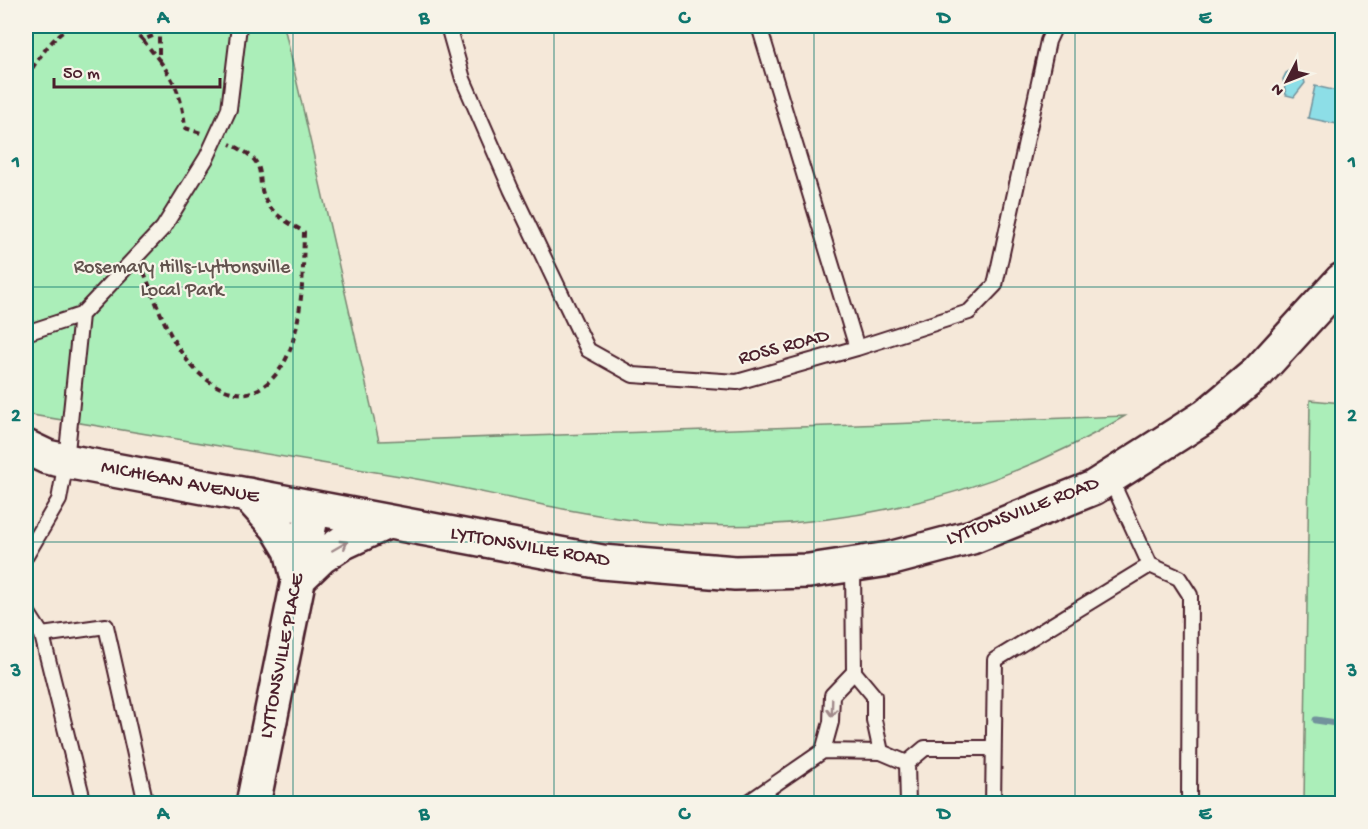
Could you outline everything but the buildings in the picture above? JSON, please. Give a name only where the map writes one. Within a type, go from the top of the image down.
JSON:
[{"type":"street","name":"LYTTONSVILLE ROAD","points":[[313,508],[602,562],[735,573],[809,571],[889,559],[972,537],[1093,488],[1110,478],[1206,416],[1258,372],[1342,280]]},
{"type":"street","name":"MICHIGAN AVENUE","points":[[41,457],[313,508]]},
{"type":"street","points":[[248,495],[277,526],[291,550],[298,579]]},
{"type":"street","name":"LYTTONSVILLE PLACE","points":[[253,804],[313,508]]},
{"type":"street","points":[[298,579],[321,557],[342,543],[387,522]]},
{"type":"lane","points":[[26,556],[59,500],[41,457],[81,315],[163,228],[207,157],[229,109],[239,26]]},
{"type":"lane","name":"ROSS ROAD","points":[[448,26],[463,79],[511,189],[588,350],[633,375],[737,382],[857,348],[969,312],[995,285],[1048,41],[1055,26]]},
{"type":"lane","points":[[759,26],[857,348]]},
{"type":"lane","points":[[26,333],[81,315]]},
{"type":"lane","points":[[1110,478],[1150,565],[1179,578],[1190,595],[1189,804]]},
{"type":"lane","points":[[853,564],[854,672],[874,696],[874,720],[881,752]]},
{"type":"lane","points":[[993,804],[995,660],[1150,565]]},
{"type":"lane","points":[[26,610],[42,635],[84,804]]},
{"type":"lane","points":[[42,635],[106,626],[146,804]]},
{"type":"lane","points":[[823,751],[831,722],[832,695],[854,672]]},
{"type":"lane","points":[[907,763],[925,748],[993,748]]},
{"type":"lane","points":[[746,804],[823,751],[881,752],[907,763]]},
{"type":"lane","points":[[907,763],[908,804]]},
{"type":"path","points":[[26,76],[55,38],[62,31],[73,26]]},
{"type":"path","points":[[121,26],[133,30],[159,60],[182,101],[185,128],[216,138],[250,154],[256,160],[269,206],[275,213],[304,232],[303,281],[295,332],[290,352],[271,381],[260,389],[246,394],[231,393],[204,378],[181,351],[170,332],[138,255]]},
{"type":"path","points":[[143,40],[159,31],[162,26]]},
{"type":"path","points":[[159,31],[159,60]]},
{"type":"path","points":[[26,354],[26,376]]},
{"type":"green space","name":"Rosemary Hills-Lyttonsville Local Park","points":[[26,26],[284,26],[379,441],[1125,416],[1069,447],[1012,472],[952,493],[891,508],[829,519],[766,525],[703,525],[640,521],[582,512],[406,477],[26,414]]},
{"type":"green space","points":[[1310,400],[1342,403],[1342,803],[1304,803]]},
{"type":"water","points":[[1291,70],[1297,70],[1303,76],[1305,83],[1294,97],[1286,95],[1283,79]]},
{"type":"water","points":[[1315,86],[1342,92],[1342,125],[1308,118]]},
{"type":"waterway","points":[[1316,720],[1336,723],[1342,718]]}]
